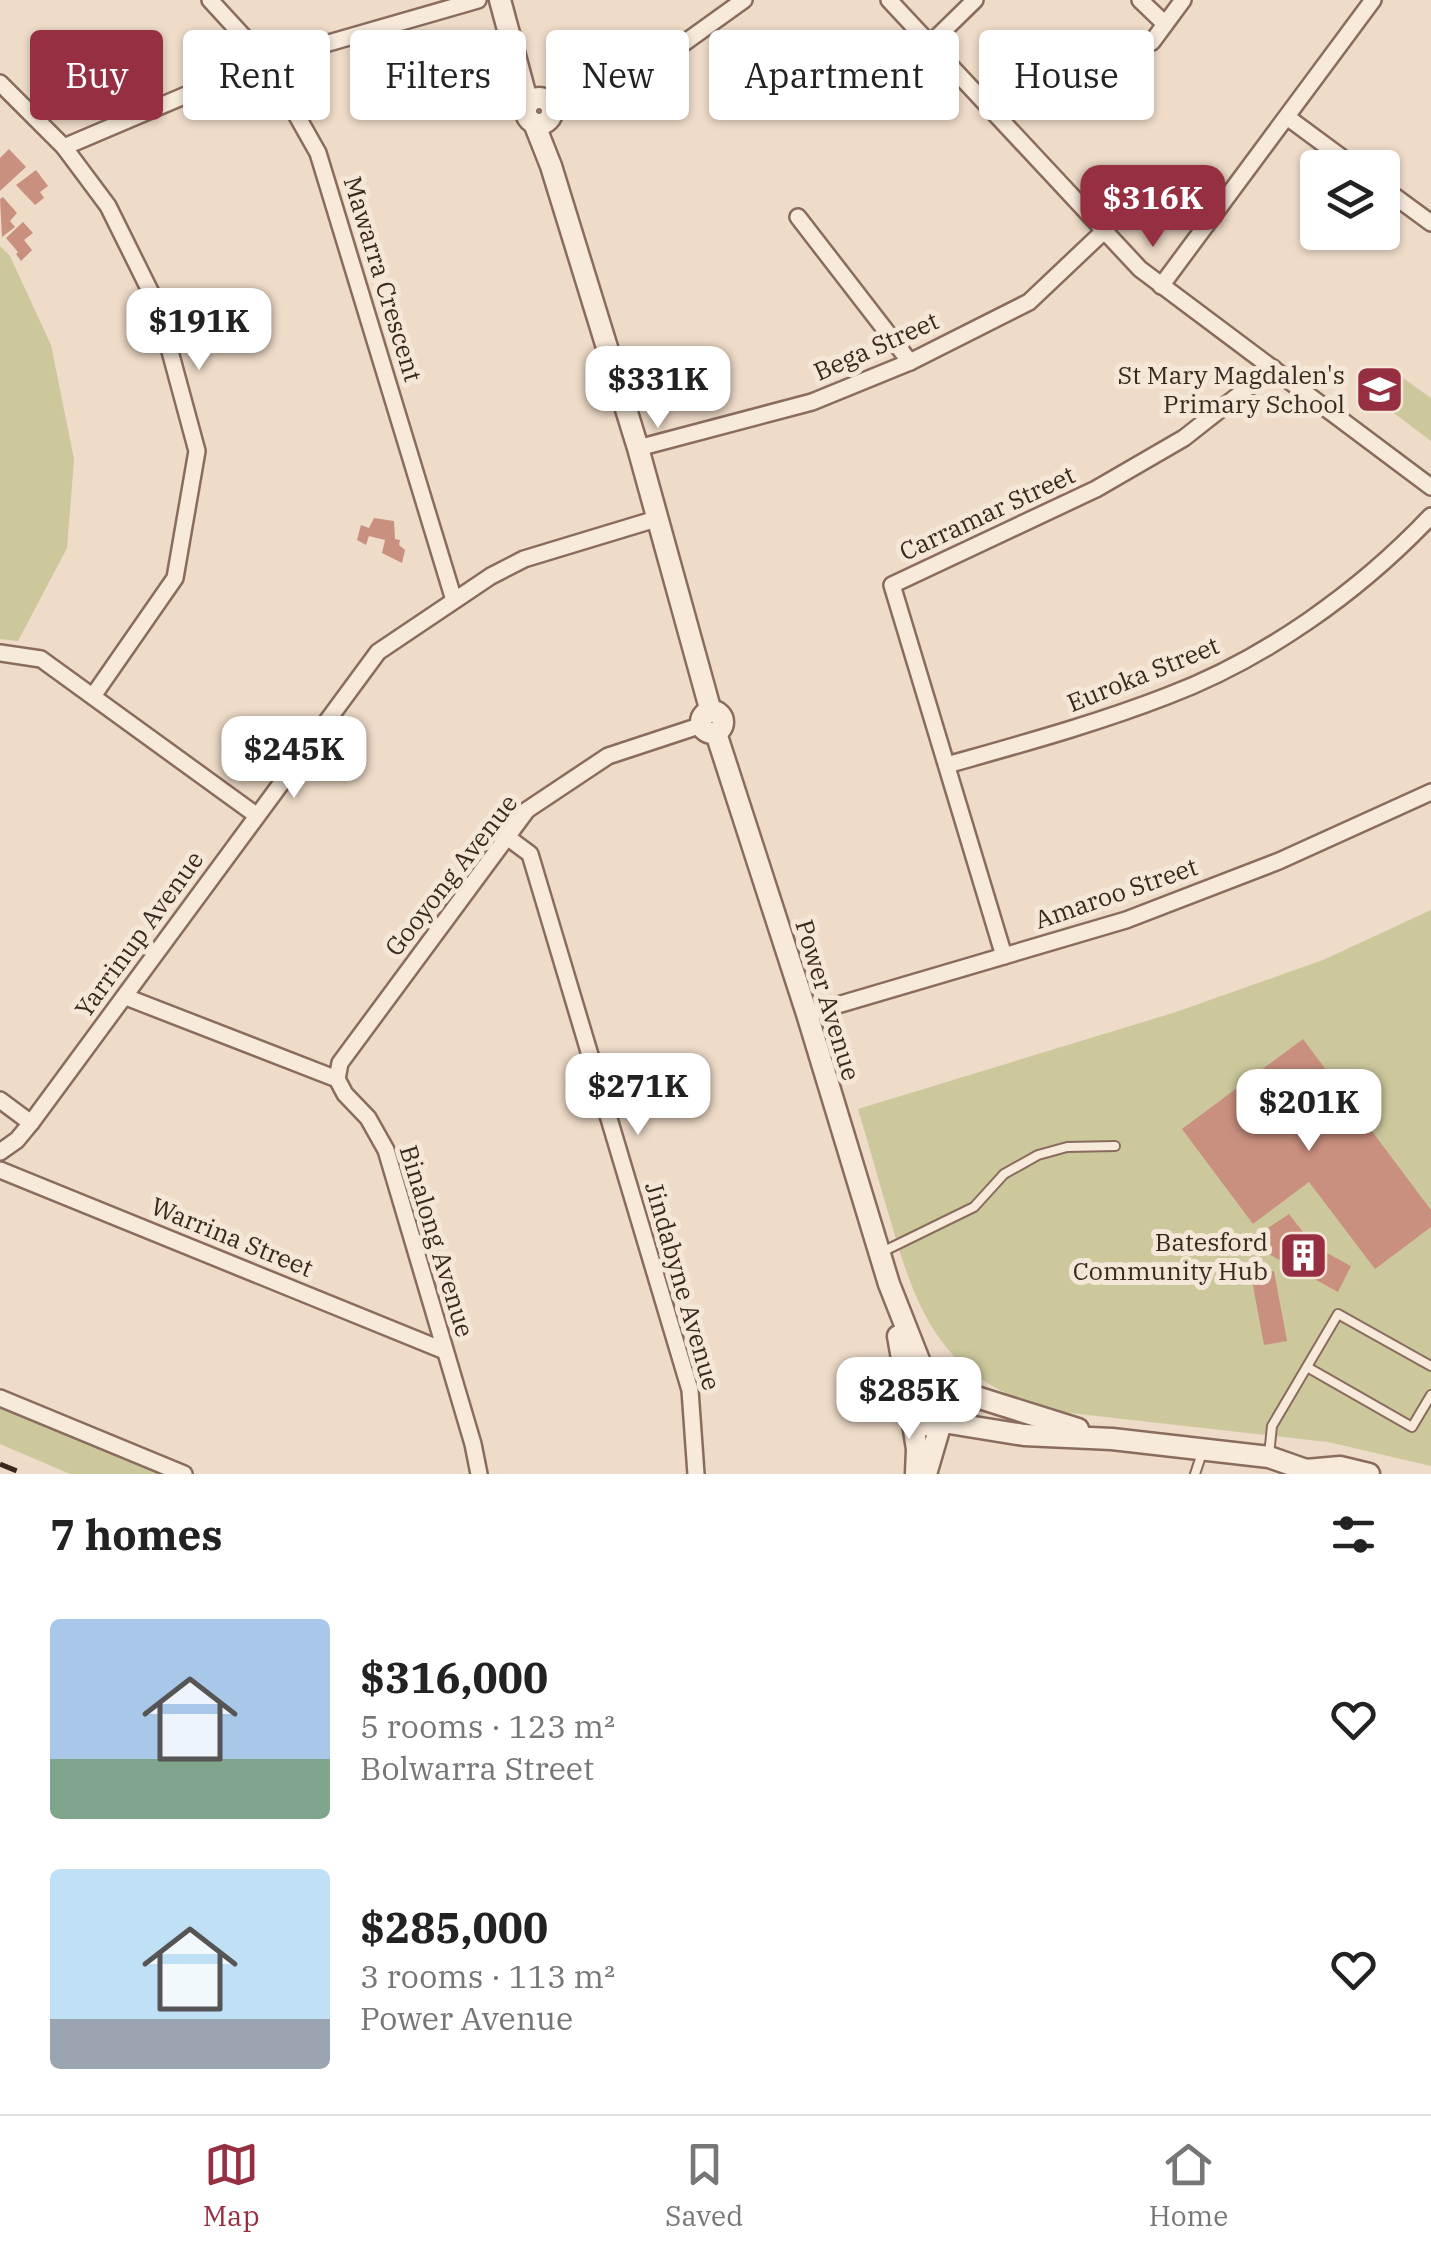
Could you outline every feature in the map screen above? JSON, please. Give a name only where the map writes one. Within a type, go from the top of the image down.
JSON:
[{"type":"street","name":"Mawarra Crescent","points":[[210,0],[238,30]]},
{"type":"street","points":[[330,43],[478,0]]},
{"type":"street","name":"Power Avenue","points":[[500,0],[542,110],[551,166],[638,448],[710,723],[807,1014],[880,1253],[911,1408],[916,1474]]},
{"type":"street","points":[[542,110],[634,79],[744,0]]},
{"type":"street","points":[[889,0],[917,30]]},
{"type":"street","points":[[944,30],[975,0]]},
{"type":"street","points":[[1140,0],[1165,24]]},
{"type":"street","points":[[1154,39],[1183,0]]},
{"type":"street","points":[[1161,286],[1374,0]]},
{"type":"street","points":[[959,75],[1104,231],[1161,286],[1431,487]]},
{"type":"street","points":[[0,83],[64,147],[108,206],[158,308],[197,451],[175,578],[93,696]]},
{"type":"street","points":[[64,147],[183,96]]},
{"type":"street","points":[[1287,116],[1332,150]]},
{"type":"street","name":"Mawarra Crescent","points":[[299,120],[318,153],[454,600]]},
{"type":"street","points":[[1400,200],[1431,222]]},
{"type":"street","points":[[798,217],[910,362]]},
{"type":"street","name":"Bega Street","points":[[638,448],[812,402],[910,362],[1029,302],[1104,231]]},
{"type":"street","name":"Carramar Street","points":[[1004,956],[892,585],[1096,489],[1184,438],[1274,368]]},
{"type":"street","name":"Euroka Street","points":[[947,765],[1068,732],[1154,701],[1256,653],[1324,609],[1394,556],[1431,516]]},
{"type":"street","name":"Yarrinup Avenue","points":[[0,1152],[18,1140],[31,1123],[378,652],[454,600],[524,559],[656,520]]},
{"type":"street","points":[[0,653],[41,659],[256,815]]},
{"type":"street","name":"Gooyong Avenue","points":[[337,1079],[340,1063],[528,810],[608,756],[710,723]]},
{"type":"street","name":"Amaroo Street","points":[[807,1014],[1126,920],[1279,861],[1431,792]]},
{"type":"street","name":"Jindabyne Avenue","points":[[507,837],[530,854],[690,1390],[696,1474]]},
{"type":"street","points":[[126,996],[337,1079]]},
{"type":"street","name":"Binalong Avenue","points":[[337,1079],[345,1094],[368,1118],[386,1150],[473,1444],[478,1474]]},
{"type":"street","points":[[0,1100],[31,1123]]},
{"type":"street","name":"Warrina Street","points":[[0,1170],[444,1351]]},
{"type":"street","name":"Power Avenue","points":[[888,1284],[935,1385]]},
{"type":"street","points":[[926,1474],[951,1404],[935,1385]]},
{"type":"street","points":[[1112,1439],[935,1385],[913,1390],[911,1408],[926,1426],[942,1423],[1024,1435],[1112,1439],[1269,1457],[1305,1472],[1340,1467],[1369,1474]]},
{"type":"street","points":[[0,1398],[184,1474]]},
{"type":"lane","points":[[880,1253],[974,1207],[1004,1174],[1038,1155],[1067,1147],[1114,1146]]},
{"type":"lane","points":[[1269,1457],[1272,1426],[1338,1314],[1431,1366]]},
{"type":"lane","points":[[1307,1368],[1412,1427],[1431,1395]]},
{"type":"lane","points":[[1195,1474],[1204,1450]]},
{"type":"shaded area","points":[[0,246],[10,256],[51,345],[74,459],[67,548],[18,641],[0,639]]},
{"type":"shaded area","points":[[1403,378],[1431,398],[1431,441],[1383,405]]},
{"type":"shaded area","points":[[1431,910],[1431,1466],[1328,1442],[1052,1411],[988,1383],[944,1345],[915,1294],[858,1109],[1176,1012],[1323,960]]},
{"type":"shaded area","points":[[0,1408],[161,1474],[70,1474],[0,1444]]},
{"type":"building","points":[[9,149],[26,167],[0,191],[0,158]]},
{"type":"building","points":[[36,170],[48,186],[40,192],[44,198],[35,205],[16,185]]},
{"type":"building","points":[[3,197],[17,213],[10,221],[15,227],[2,237],[0,199]]},
{"type":"building","points":[[23,222],[33,233],[24,240],[32,250],[21,261],[6,238]]},
{"type":"building","points":[[374,518],[394,521],[395,539],[400,540],[399,545],[405,550],[402,563],[382,553],[385,540],[369,536],[366,545],[357,540],[361,525],[369,528]]},
{"type":"building","points":[[1303,1039],[1431,1210],[1431,1227],[1375,1269],[1309,1182],[1253,1224],[1182,1129]]},
{"type":"building","name":"Batesford Community Hub","points":[[1289,1214],[1314,1246],[1351,1266],[1338,1292],[1247,1242]]},
{"type":"building","points":[[1274,1271],[1287,1341],[1264,1345],[1251,1275]]},
{"type":"railway","points":[[0,1464],[24,1474]]},
{"type":"place","name":"St Mary Magdalen's Primary School","points":[[1380,389]]},
{"type":"place","name":"Batesford Community Hub","points":[[1303,1256]]}]
